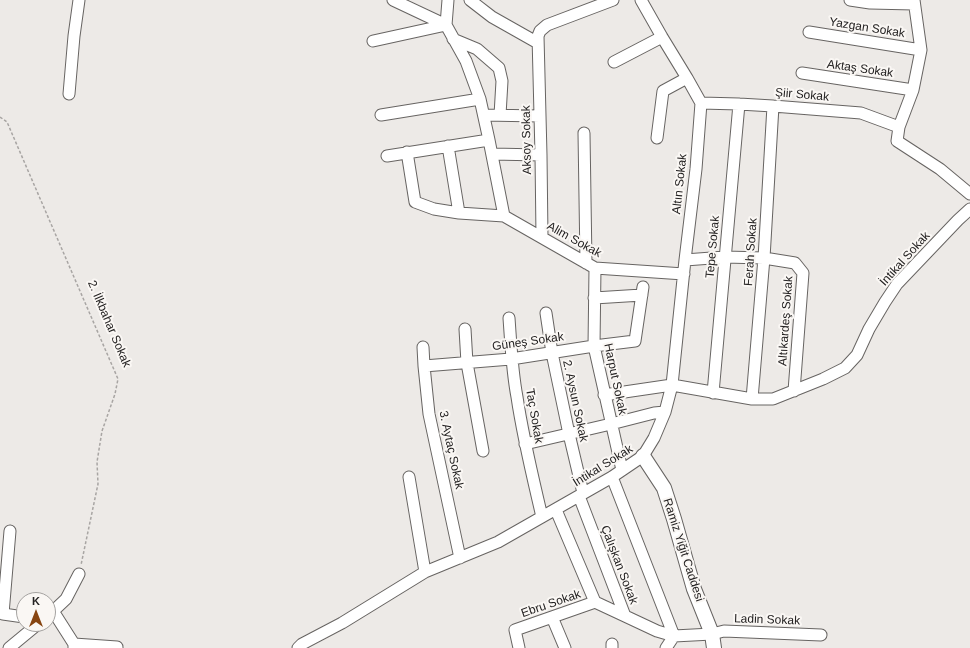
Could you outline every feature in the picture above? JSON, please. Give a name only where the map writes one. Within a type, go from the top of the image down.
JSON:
[{"type":"main road","name":"Ramiz Yiğit Caddesi","points":[[643,456],[664,488],[694,589],[712,634],[714,648]]},
{"type":"street","points":[[69,94],[79,0]]},
{"type":"street","points":[[393,0],[411,4],[446,25]]},
{"type":"street","points":[[448,0],[446,25],[466,61],[480,99],[504,216]]},
{"type":"street","points":[[470,0],[492,17],[538,43],[540,31],[547,25],[613,0]]},
{"type":"street","points":[[641,0],[701,103]]},
{"type":"street","points":[[850,0],[914,2],[921,50],[913,90],[899,127],[897,142],[940,169],[970,194]]},
{"type":"street","points":[[373,40],[446,25]]},
{"type":"street","name":"Yazgan Sokak","points":[[809,32],[921,50]]},
{"type":"street","points":[[614,62],[662,37]]},
{"type":"street","points":[[453,39],[477,49],[499,68],[502,81],[500,115]]},
{"type":"street","name":"Aksoy Sokak","points":[[538,43],[542,237]]},
{"type":"street","name":"Aktaş Sokak","points":[[802,73],[913,90]]},
{"type":"street","points":[[657,138],[663,92],[687,78]]},
{"type":"street","points":[[381,115],[480,99]]},
{"type":"street","name":"Şiir Sokak","points":[[701,103],[773,106],[861,113],[899,127]]},
{"type":"street","name":"Altın Sokak","points":[[672,385],[696,169],[701,103]]},
{"type":"street","name":"Tepe Sokak","points":[[713,393],[739,104]]},
{"type":"street","name":"Ferah Sokak","points":[[752,400],[764,258],[773,106]]},
{"type":"street","points":[[484,115],[540,116]]},
{"type":"street","name":"Harput Sokak","points":[[584,133],[590,266],[594,298],[594,346],[622,470]]},
{"type":"street","points":[[388,156],[489,140]]},
{"type":"street","points":[[448,146],[459,213]]},
{"type":"street","name":"Alim Sokak","points":[[407,152],[415,202],[434,209],[459,213],[504,216],[590,266],[684,274]]},
{"type":"street","points":[[492,154],[541,155]]},
{"type":"street","name":"İntikal Sokak","points":[[298,648],[302,644],[342,623],[425,572],[498,542],[542,518],[612,477],[643,456],[654,438],[665,412],[672,385],[752,400],[773,399],[823,379],[845,368],[857,355],[869,330],[897,284],[970,209]]},
{"type":"street","name":"Altıkardeş Sokak","points":[[685,260],[725,257],[764,258],[795,263],[803,273],[794,391]]},
{"type":"street","name":"Güneş Sokak","points":[[424,366],[512,359],[594,346],[635,342],[643,291],[594,298]]},
{"type":"street","name":"2. Aysun Sokak","points":[[546,313],[552,353],[581,495]]},
{"type":"street","name":"Taç Sokak","points":[[509,318],[517,397],[525,444],[542,518]]},
{"type":"street","points":[[465,329],[467,363],[483,451]]},
{"type":"street","name":"3. Aytaç Sokak","points":[[422,347],[429,414],[460,558]]},
{"type":"street","points":[[604,395],[672,385]]},
{"type":"street","points":[[525,444],[654,413],[665,412]]},
{"type":"street","points":[[409,477],[425,572]]},
{"type":"street","points":[[612,477],[674,636],[666,648]]},
{"type":"street","name":"Çalışkan Sokak","points":[[581,495],[625,616],[657,631],[674,636],[712,634]]},
{"type":"street","points":[[556,510],[595,602],[625,616]]},
{"type":"street","points":[[10,531],[3,614],[16,616]]},
{"type":"street","points":[[56,609],[66,600],[79,574]]},
{"type":"street","name":"Ebru Sokak","points":[[519,648],[515,630],[595,602]]},
{"type":"street","points":[[552,617],[565,648]]},
{"type":"street","points":[[56,622],[74,646],[117,648]]},
{"type":"street","points":[[9,648],[28,632]]},
{"type":"street","name":"Ladin Sokak","points":[[712,634],[724,632],[821,635]]},
{"type":"path","name":"2. İlkbahar Sokak","points":[[0,117],[7,122],[15,138],[118,379],[115,394],[102,431],[97,462],[98,484],[79,574]]}]
